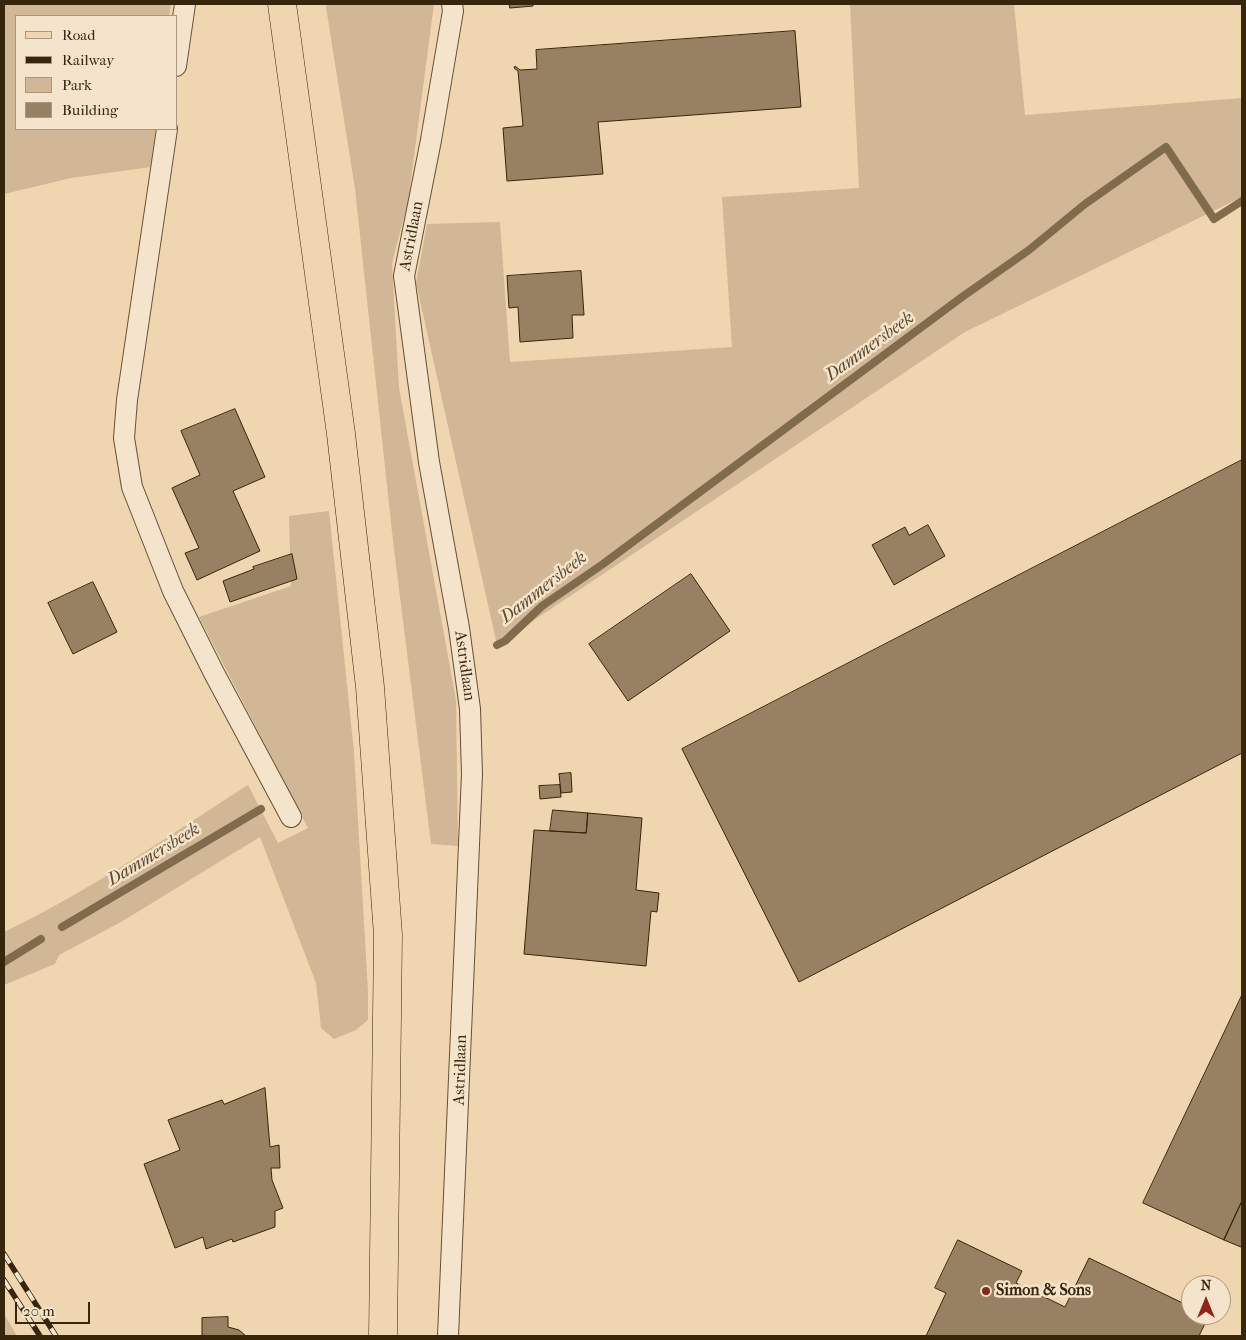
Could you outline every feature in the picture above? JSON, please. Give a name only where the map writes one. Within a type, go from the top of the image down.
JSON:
[{"type":"main road","points":[[282,4],[342,434],[373,727],[388,935],[383,1336]]},
{"type":"street","points":[[178,52],[185,4]]},
{"type":"street","name":"Astridlaan","points":[[448,1336],[472,774],[470,709],[460,628],[429,462],[404,276],[433,131],[453,11],[452,4]]},
{"type":"street","points":[[167,130],[127,400],[124,438],[132,487],[173,590],[214,673],[291,817]]},
{"type":"green space","points":[[4,4],[171,4],[169,15],[15,15],[15,130],[156,130],[151,167],[71,178],[4,194]]},
{"type":"green space","points":[[327,4],[434,4],[408,202],[392,263],[399,388],[456,700],[458,846],[431,844],[393,541],[355,189]]},
{"type":"green space","points":[[850,4],[1014,4],[1025,115],[1242,98],[1242,197],[965,332],[497,645],[416,283],[427,224],[500,222],[510,362],[732,347],[722,197],[859,188]]},
{"type":"green space","points":[[329,511],[354,752],[368,991],[368,1020],[356,1030],[334,1039],[321,1028],[316,983],[260,837],[121,922],[59,955],[55,964],[4,985],[4,932],[98,881],[248,785],[278,843],[308,828],[199,617],[291,586],[289,516]]},
{"type":"green space","points":[[4,1314],[17,1336],[4,1336]]},
{"type":"building","points":[[510,4],[533,4],[533,6],[510,8]]},
{"type":"building","points":[[795,31],[801,107],[598,122],[603,174],[507,181],[503,128],[523,126],[518,71],[514,68],[515,66],[520,70],[537,69],[536,50]]},
{"type":"building","points":[[581,271],[584,315],[572,315],[573,338],[520,342],[518,307],[509,308],[507,276]]},
{"type":"building","points":[[235,409],[265,477],[233,491],[260,551],[197,580],[185,553],[199,548],[172,488],[200,475],[181,431]]},
{"type":"building","points":[[1242,460],[1242,753],[799,982],[682,749]]},
{"type":"building","points":[[928,525],[945,556],[894,585],[872,545],[905,527],[909,535]]},
{"type":"building","points":[[292,554],[297,579],[230,602],[223,581],[254,569],[253,567]]},
{"type":"building","points":[[691,574],[730,631],[628,701],[589,644]]},
{"type":"building","points":[[93,582],[117,632],[73,654],[48,603]]},
{"type":"building","points":[[571,773],[572,792],[561,793],[559,774]]},
{"type":"building","points":[[560,785],[561,797],[540,799],[539,786]]},
{"type":"building","points":[[553,810],[588,813],[586,833],[550,831]]},
{"type":"building","points":[[588,813],[642,818],[636,890],[659,893],[657,912],[651,911],[646,966],[524,954],[534,830],[586,833]]},
{"type":"building","points":[[1242,995],[1242,1201],[1224,1240],[1143,1203]]},
{"type":"building","points":[[265,1088],[270,1147],[279,1145],[280,1168],[271,1168],[272,1180],[283,1208],[275,1211],[275,1227],[233,1242],[232,1239],[206,1249],[203,1237],[175,1248],[144,1164],[180,1150],[168,1120],[222,1100],[224,1104]]},
{"type":"building","points":[[1242,1201],[1242,1246],[1241,1247],[1224,1240]]},
{"type":"building","name":"Simon & Sons","points":[[958,1240],[1022,1271],[1016,1283],[1065,1307],[1089,1258],[1181,1302],[1181,1325],[1204,1325],[1199,1336],[926,1336],[946,1293],[935,1288]]},
{"type":"building","points":[[228,1317],[228,1327],[239,1330],[246,1336],[202,1336],[202,1318]]},
{"type":"waterway","name":"Dammersbeek","points":[[497,645],[505,641],[542,606],[603,564],[962,297],[1029,250],[1085,204],[1166,147],[1214,219],[1242,201]]},
{"type":"waterway","name":"Dammersbeek","points":[[62,927],[261,809]]},
{"type":"waterway","name":"Dammersbeek","points":[[4,962],[41,939]]},
{"type":"railway","points":[[4,1254],[56,1336]]},
{"type":"railway","points":[[4,1280],[40,1336]]},
{"type":"place","name":"Simon & Sons","points":[[986,1291]]}]
